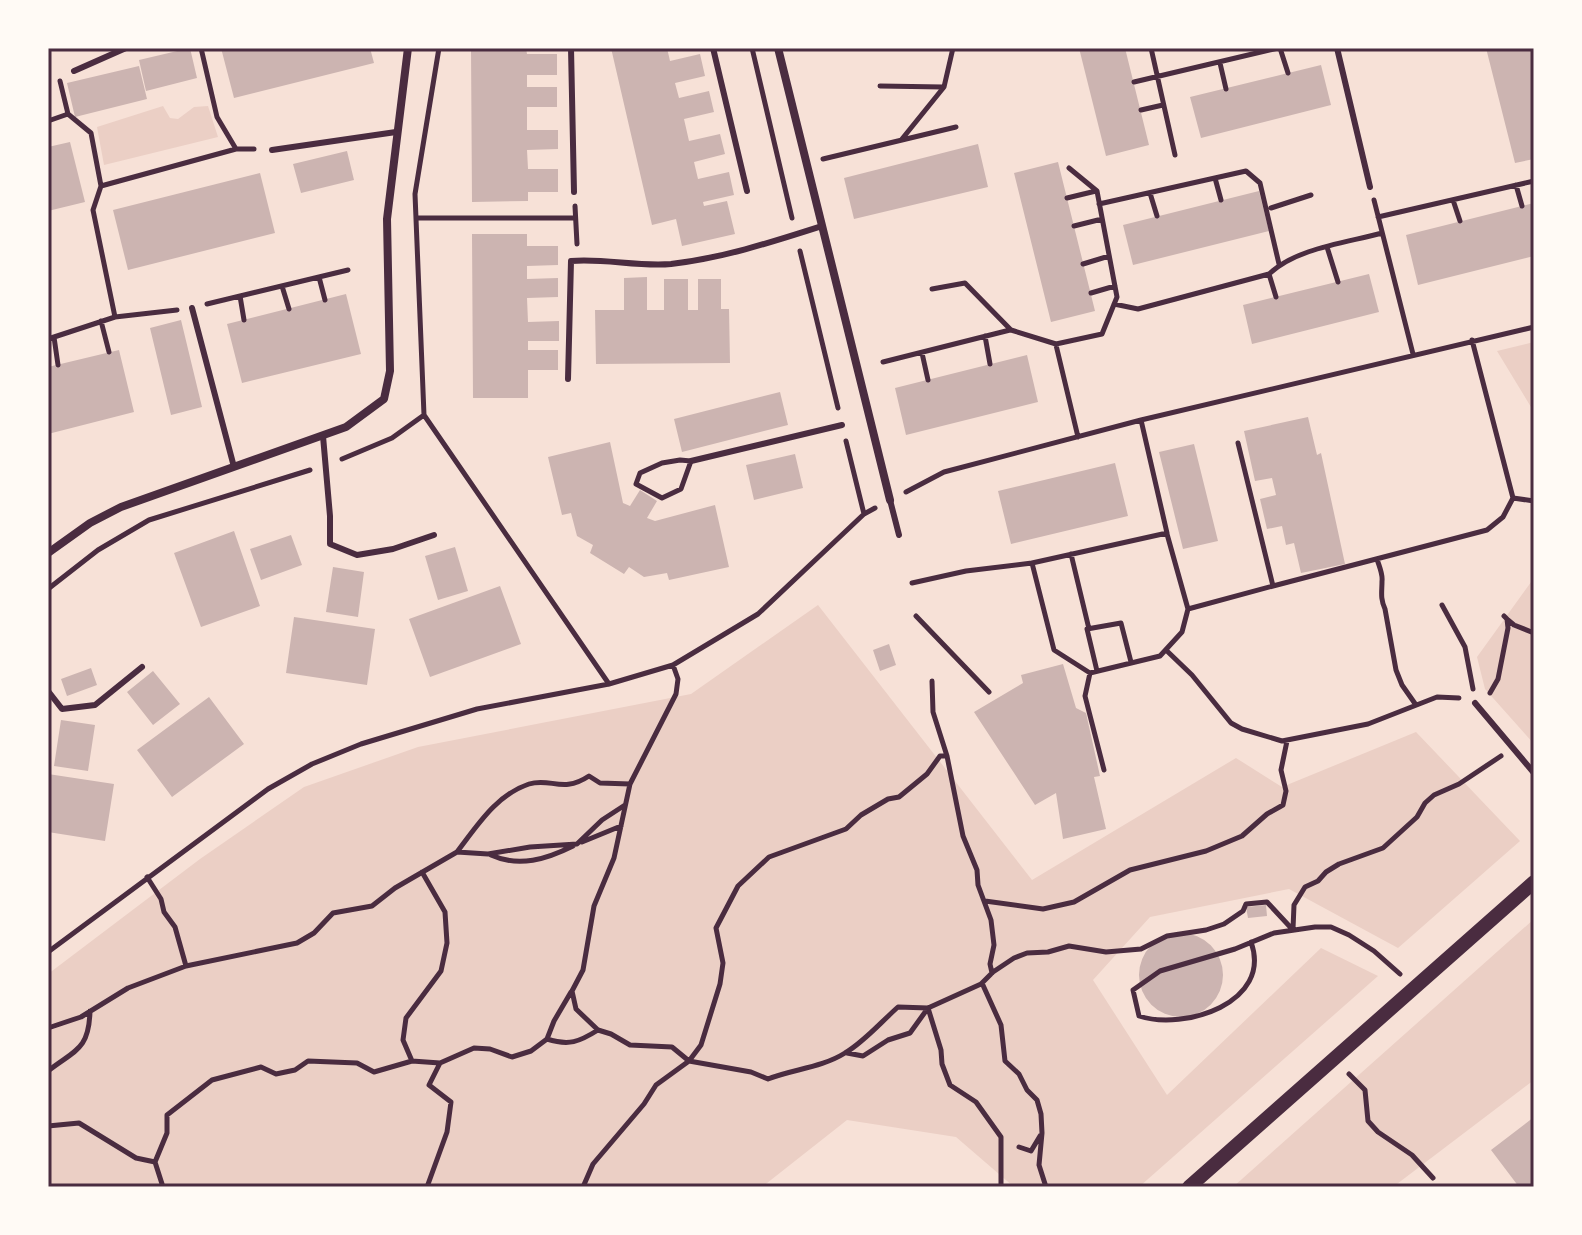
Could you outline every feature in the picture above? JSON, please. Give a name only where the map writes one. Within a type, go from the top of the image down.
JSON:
[{"type":"street","points":[[48,553],[90,523],[121,507],[346,427],[384,399],[390,371],[387,219],[408,48]]},
{"type":"street","points":[[778,48],[890,500]]},
{"type":"street","points":[[1189,1187],[1534,882]]},
{"type":"lane","points":[[74,71],[126,48]]},
{"type":"lane","points":[[571,48],[574,192]]},
{"type":"lane","points":[[713,48],[747,191]]},
{"type":"lane","points":[[1337,48],[1370,187]]},
{"type":"lane","points":[[272,150],[396,132]]},
{"type":"lane","points":[[568,379],[571,261],[667,264],[724,256],[822,226]]},
{"type":"lane","points":[[192,308],[234,467]]},
{"type":"lane","points":[[691,461],[842,425]]},
{"type":"lane","points":[[323,436],[330,544],[357,555],[393,549],[434,535]]},
{"type":"lane","points":[[890,500],[899,535]]},
{"type":"lane","points":[[48,691],[62,709],[95,705],[142,667]]},
{"type":"lane","points":[[1476,705],[1534,773]]},
{"type":"path","points":[[201,48],[217,117],[236,149]]},
{"type":"path","points":[[439,48],[415,194],[424,415],[609,684]]},
{"type":"path","points":[[752,48],[864,514]]},
{"type":"path","points":[[902,140],[944,87],[953,48]]},
{"type":"path","points":[[1151,48],[1175,155]]},
{"type":"path","points":[[1134,82],[1279,48],[1288,73]]},
{"type":"path","points":[[1220,63],[1226,89]]},
{"type":"path","points":[[74,71],[60,78],[68,114],[91,133],[101,186],[93,210],[115,317]]},
{"type":"path","points":[[880,86],[944,87]]},
{"type":"path","points":[[1141,110],[1163,105]]},
{"type":"path","points":[[48,121],[68,114]]},
{"type":"path","points":[[806,163],[956,127]]},
{"type":"path","points":[[101,186],[236,149],[272,150]]},
{"type":"path","points":[[932,289],[965,283],[1011,330],[1056,344],[1102,334],[1117,297],[1097,191],[1069,168]]},
{"type":"path","points":[[1099,204],[1246,171],[1260,183],[1279,264]]},
{"type":"path","points":[[1215,178],[1221,200]]},
{"type":"path","points":[[1378,217],[1534,181]]},
{"type":"path","points":[[1516,185],[1522,206]]},
{"type":"path","points":[[1370,187],[1413,354]]},
{"type":"path","points":[[1067,198],[1097,191]]},
{"type":"path","points":[[574,192],[577,261]]},
{"type":"path","points":[[1150,193],[1157,216]]},
{"type":"path","points":[[1271,208],[1311,195]]},
{"type":"path","points":[[1453,200],[1460,221]]},
{"type":"path","points":[[416,218],[575,218]]},
{"type":"path","points":[[1074,226],[1102,219]]},
{"type":"path","points":[[1114,304],[1138,309],[1269,274],[1279,264],[1327,247],[1382,233]]},
{"type":"path","points":[[1327,247],[1338,282]]},
{"type":"path","points":[[1083,264],[1109,256]]},
{"type":"path","points":[[58,365],[51,338],[101,321],[192,308],[348,270]]},
{"type":"path","points":[[1269,274],[1276,297]]},
{"type":"path","points":[[319,277],[325,300]]},
{"type":"path","points":[[282,286],[289,309]]},
{"type":"path","points":[[1091,293],[1115,286]]},
{"type":"path","points":[[240,296],[244,320]]},
{"type":"path","points":[[101,321],[109,352]]},
{"type":"path","points":[[48,952],[268,789],[312,764],[361,744],[477,709],[609,684],[673,665],[758,614],[864,514],[944,472],[1141,420],[1534,327]]},
{"type":"path","points":[[883,362],[1011,330]]},
{"type":"path","points":[[985,336],[990,364]]},
{"type":"path","points":[[1188,609],[1487,530],[1503,517],[1513,498],[1472,340]]},
{"type":"path","points":[[1056,344],[1078,437]]},
{"type":"path","points":[[922,353],[928,380]]},
{"type":"path","points":[[48,589],[98,550],[149,520],[326,465],[392,438],[424,415]]},
{"type":"path","points":[[1032,563],[1054,650],[1090,673],[1160,656],[1182,632],[1188,609],[1141,420]]},
{"type":"path","points":[[1238,443],[1273,586]]},
{"type":"path","points":[[691,461],[681,489],[662,498],[636,484],[640,473],[662,463],[691,461]]},
{"type":"path","points":[[1513,498],[1534,501]]},
{"type":"path","points":[[912,583],[966,571],[1032,563],[1167,533]]},
{"type":"path","points":[[1071,554],[1097,671]]},
{"type":"path","points":[[1377,559],[1383,579],[1381,601],[1396,670],[1416,705]]},
{"type":"path","points":[[1442,605],[1465,647],[1476,705]]},
{"type":"path","points":[[916,616],[989,692]]},
{"type":"path","points":[[1476,705],[1488,697],[1498,679],[1506,618],[1534,633]]},
{"type":"path","points":[[1089,629],[1121,623],[1131,662]]},
{"type":"path","points":[[1167,651],[1192,675],[1231,723],[1287,741],[1368,724],[1437,697],[1463,698],[1476,705]]},
{"type":"path","points":[[163,1187],[155,1162],[167,1133],[167,1115],[212,1080],[261,1067],[276,1074],[295,1070],[308,1061],[357,1063],[374,1072],[412,1061],[440,1063],[474,1048],[490,1049],[512,1057],[531,1051],[547,1039],[583,970],[594,906],[614,858],[630,784],[676,694],[678,679],[673,665]]},
{"type":"path","points":[[1090,673],[1085,696],[1104,770]]},
{"type":"path","points":[[932,681],[933,712],[947,756],[963,836],[977,870],[978,885],[991,920],[994,945],[990,964],[993,972]]},
{"type":"path","points":[[985,901],[1043,909],[1074,902],[1130,870],[1206,851],[1242,836],[1267,814],[1283,805],[1286,791],[1281,770],[1287,741]]},
{"type":"path","points":[[1293,930],[1294,905],[1305,887],[1339,864],[1383,848],[1417,817],[1434,795],[1459,784],[1513,748]]},
{"type":"path","points":[[583,1187],[593,1164],[644,1104],[656,1085],[689,1061],[701,1045],[720,984],[723,963],[716,928],[738,886],[769,857],[846,829],[861,815],[888,799],[899,797],[927,774],[940,756],[947,756]]},
{"type":"path","points":[[48,1028],[81,1017],[128,988],[186,966],[297,943],[314,933],[333,913],[372,906],[457,852],[492,806],[531,783],[575,785],[589,776],[600,783],[630,784]]},
{"type":"path","points":[[457,852],[488,854],[577,844],[602,820],[625,805]]},
{"type":"path","points":[[488,854],[503,861],[516,862],[550,858],[622,826]]},
{"type":"path","points":[[412,1061],[403,1040],[406,1018],[441,971],[447,943],[445,912],[422,872]]},
{"type":"path","points":[[147,877],[175,927],[186,966]]},
{"type":"path","points":[[572,991],[576,1009],[598,1030],[630,1045],[672,1047],[689,1061],[751,1072],[768,1079],[786,1071],[803,1071],[846,1053],[898,1007],[928,1008],[981,984],[993,972],[1027,953],[1048,952],[1069,946],[1106,952],[1144,948],[1167,936],[1224,924],[1243,911],[1246,904],[1267,902],[1293,930]]},
{"type":"path","points":[[1251,942],[1256,956],[1255,972],[1241,993],[1214,1011],[1179,1021],[1154,1021],[1139,1016],[1133,990],[1160,971],[1274,933],[1293,930],[1331,927],[1349,935],[1374,951],[1413,987]]},
{"type":"path","points":[[981,984],[1001,1025],[1005,1061],[1019,1074],[1027,1090],[1037,1100],[1042,1133],[1039,1165],[1046,1187]]},
{"type":"path","points":[[846,1053],[863,1056],[888,1040],[910,1033],[928,1008]]},
{"type":"path","points":[[928,1008],[950,1085],[976,1102],[1001,1137],[1001,1187]]},
{"type":"path","points":[[48,1071],[73,1056],[82,1046],[87,1036],[90,1010]]},
{"type":"path","points":[[547,1039],[561,1044],[577,1044],[598,1030]]},
{"type":"path","points":[[427,1187],[447,1132],[451,1102],[429,1085],[440,1063]]},
{"type":"path","points":[[1348,1073],[1365,1090],[1368,1121],[1378,1132],[1412,1155],[1433,1178]]},
{"type":"path","points":[[48,1126],[79,1123],[136,1158],[155,1162]]},
{"type":"path","points":[[1019,1147],[1031,1151],[1042,1133]]},
{"type":"shaded area","points":[[163,106],[170,118],[178,119],[194,107],[208,106],[218,137],[104,165],[97,127]]},
{"type":"shaded area","points":[[1534,342],[1534,412],[1497,351]]},
{"type":"shaded area","points":[[1534,578],[1534,744],[1485,689],[1477,657]]},
{"type":"shaded area","points":[[818,605],[1032,880],[1236,758],[1282,787],[1416,732],[1520,841],[1398,948],[1289,889],[1150,917],[1093,980],[1167,1095],[1321,948],[1378,976],[1139,1187],[1014,1187],[956,1137],[847,1120],[762,1187],[48,1187],[48,974],[200,859],[304,787],[418,747],[691,694]]},
{"type":"shaded area","points":[[1534,919],[1534,1080],[1393,1187],[1233,1187]]},
{"type":"building","points":[[190,48],[197,78],[146,91],[139,60]]},
{"type":"building","points":[[221,48],[370,48],[374,63],[234,98]]},
{"type":"building","points":[[471,48],[526,48],[527,54],[557,54],[557,75],[527,75],[527,87],[557,87],[557,107],[527,107],[527,130],[558,130],[558,149],[527,150],[528,169],[558,169],[558,192],[528,192],[528,201],[472,202]]},
{"type":"building","points":[[611,48],[667,48],[670,61],[700,54],[705,76],[675,83],[679,98],[709,91],[714,112],[684,119],[689,141],[720,134],[725,154],[694,162],[698,179],[729,172],[734,195],[703,202],[704,206],[727,201],[735,234],[682,246],[676,219],[652,225]]},
{"type":"building","points":[[1079,48],[1125,48],[1149,145],[1106,156]]},
{"type":"building","points":[[1486,48],[1534,48],[1534,159],[1515,163]]},
{"type":"building","points":[[1321,65],[1331,105],[1201,138],[1190,97]]},
{"type":"building","points":[[139,66],[147,99],[75,117],[67,83]]},
{"type":"building","points":[[70,142],[85,202],[48,211],[48,147]]},
{"type":"building","points":[[978,144],[988,187],[854,219],[844,178]]},
{"type":"building","points":[[347,151],[354,180],[301,193],[293,164]]},
{"type":"building","points":[[1058,162],[1095,311],[1051,322],[1014,173]]},
{"type":"building","points":[[260,173],[275,233],[128,270],[113,210]]},
{"type":"building","points":[[1259,191],[1269,231],[1133,265],[1123,225]]},
{"type":"building","points":[[1534,203],[1534,256],[1418,285],[1406,235]]},
{"type":"building","points":[[472,234],[527,234],[527,246],[558,246],[558,265],[527,266],[527,279],[558,278],[558,297],[527,298],[528,322],[559,321],[559,341],[528,341],[528,350],[558,350],[558,370],[528,370],[528,398],[473,398]]},
{"type":"building","points":[[1369,274],[1379,312],[1252,344],[1243,305]]},
{"type":"building","points":[[647,277],[647,310],[664,310],[664,279],[688,279],[688,310],[698,310],[698,279],[721,279],[721,309],[729,309],[730,363],[596,364],[595,310],[624,310],[624,278]]},
{"type":"building","points":[[346,294],[361,354],[242,383],[227,324]]},
{"type":"building","points":[[181,320],[202,407],[171,415],[150,328]]},
{"type":"building","points":[[119,350],[134,412],[48,434],[48,367]]},
{"type":"building","points":[[1027,355],[1038,402],[906,435],[895,388]]},
{"type":"building","points":[[780,392],[788,425],[682,452],[674,419]]},
{"type":"building","points":[[1308,417],[1317,455],[1321,453],[1345,564],[1301,573],[1294,543],[1286,545],[1282,526],[1267,529],[1260,499],[1276,495],[1272,478],[1255,481],[1244,431]]},
{"type":"building","points":[[610,442],[623,503],[630,506],[640,490],[657,501],[647,518],[655,521],[715,505],[729,567],[669,580],[667,573],[644,577],[629,567],[624,574],[590,553],[593,545],[577,536],[571,513],[562,515],[548,457]]},
{"type":"building","points":[[1194,444],[1218,541],[1183,549],[1159,452]]},
{"type":"building","points":[[795,454],[803,488],[754,500],[746,465]]},
{"type":"building","points":[[1115,463],[1128,516],[1011,544],[998,491]]},
{"type":"building","points":[[234,531],[260,606],[201,627],[174,553]]},
{"type":"building","points":[[291,535],[302,565],[261,580],[250,549]]},
{"type":"building","points":[[455,547],[468,591],[438,600],[425,556]]},
{"type":"building","points":[[333,567],[364,572],[358,617],[326,612]]},
{"type":"building","points":[[500,586],[521,644],[430,677],[409,619]]},
{"type":"building","points":[[294,617],[375,629],[367,685],[286,673]]},
{"type":"building","points":[[889,644],[896,665],[880,671],[873,650]]},
{"type":"building","points":[[1063,664],[1076,708],[1086,713],[1100,776],[1094,777],[1106,829],[1063,839],[1056,793],[1035,805],[974,712],[1023,683],[1021,675]]},
{"type":"building","points":[[91,668],[97,685],[67,696],[61,679]]},
{"type":"building","points":[[153,671],[180,704],[153,725],[127,692]]},
{"type":"building","points":[[209,697],[244,744],[172,797],[137,750]]},
{"type":"building","points":[[61,720],[95,725],[88,771],[54,766]]},
{"type":"building","points":[[48,774],[114,784],[105,841],[48,832]]},
{"type":"building","points":[[1266,905],[1267,916],[1248,918],[1246,907]]},
{"type":"building","points":[[1181,933],[1197,936],[1211,945],[1220,959],[1223,975],[1220,991],[1211,1005],[1197,1014],[1181,1017],[1165,1014],[1151,1005],[1142,991],[1139,975],[1142,959],[1151,945],[1165,936]]},
{"type":"building","points":[[1534,1117],[1534,1187],[1519,1187],[1491,1150]]}]
